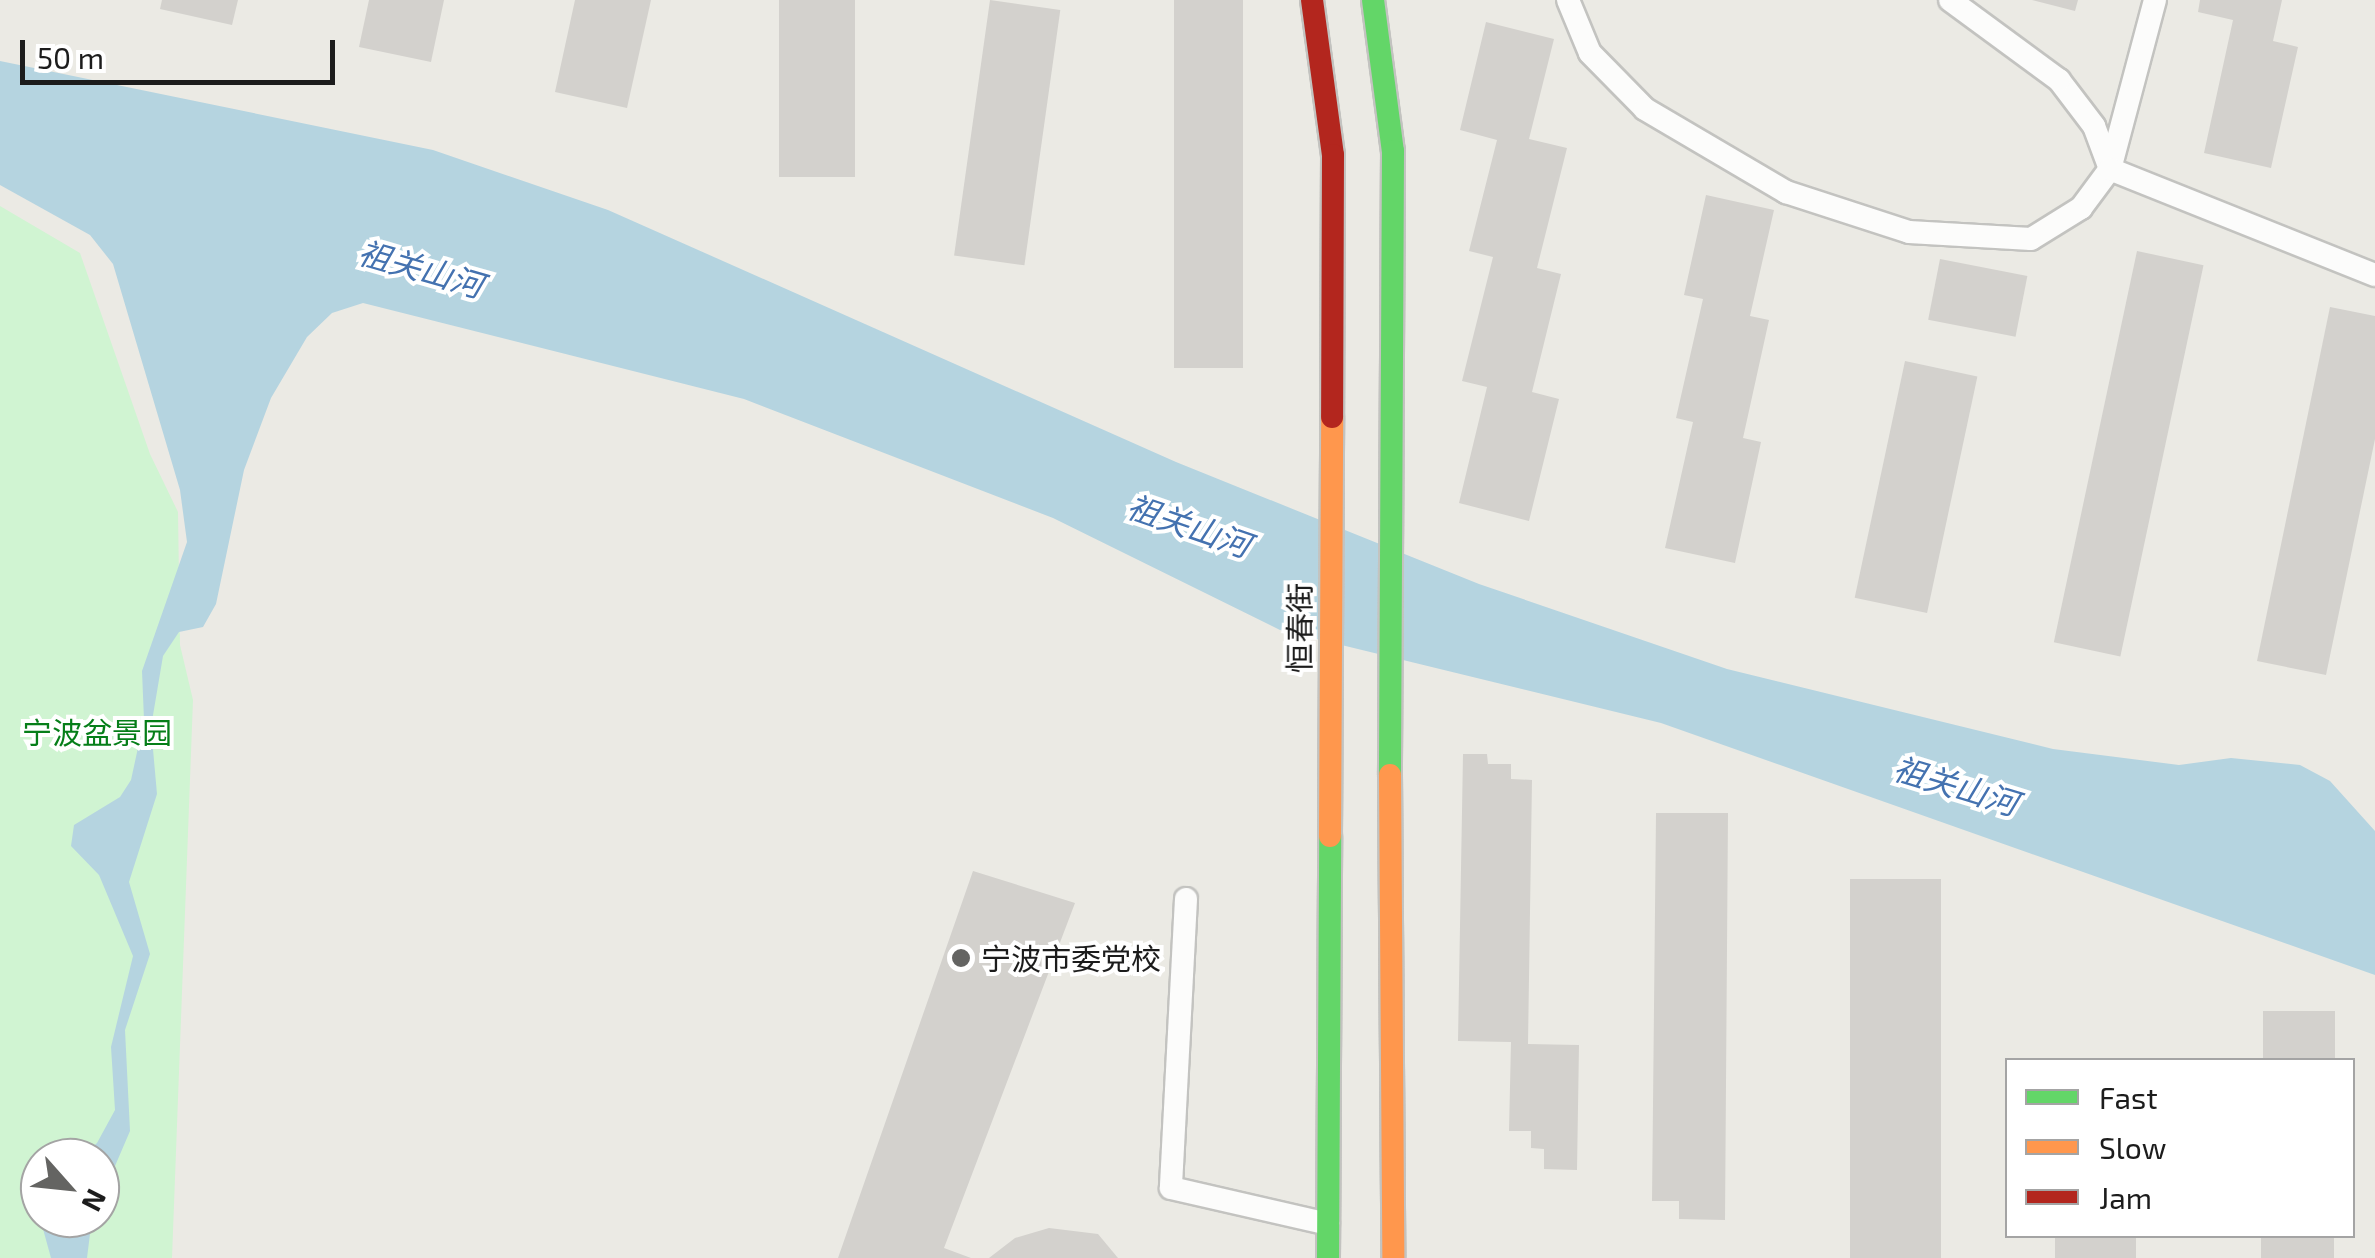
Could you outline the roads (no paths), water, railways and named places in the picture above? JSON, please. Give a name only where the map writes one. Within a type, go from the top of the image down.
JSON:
[{"type":"main road","name":"恒春街","points":[[1312,0],[1333,155],[1328,1258]]},
{"type":"main road","points":[[1373,0],[1393,150],[1387,409],[1393,1253]]},
{"type":"main road","points":[[1328,1224],[1393,1253],[1418,1258]]},
{"type":"lane","points":[[1568,0],[1590,53],[1645,109],[1786,192],[1909,232],[2031,239],[2081,208],[2110,169],[2155,0]]},
{"type":"lane","points":[[1950,0],[2060,80],[2094,126],[2110,169],[2375,275]]},
{"type":"lane","points":[[1186,898],[1172,1188],[1328,1224]]},
{"type":"water","name":"祖关山河","points":[[0,61],[433,150],[608,210],[1176,462],[1479,584],[1727,669],[2053,749],[2179,765],[2231,758],[2300,765],[2330,781],[2375,831],[2375,975],[1661,723],[1280,630],[1053,518],[744,399],[363,303],[332,313],[307,337],[271,398],[244,470],[216,604],[203,627],[179,632],[163,656],[151,727],[157,794],[129,882],[150,954],[125,1030],[130,1131],[120,1154],[120,1138],[100,1138],[115,1110],[111,1047],[133,956],[99,875],[71,846],[74,825],[120,797],[131,780],[144,720],[142,671],[187,542],[180,490],[113,264],[90,235],[0,185]]},
{"type":"water","points":[[46,1238],[90,1238],[87,1258],[51,1258]]},
{"type":"place","name":"宁波市委党校","points":[[961,958]]},
{"type":"park label","name":"宁波盆景园","points":[[97,732]]}]
